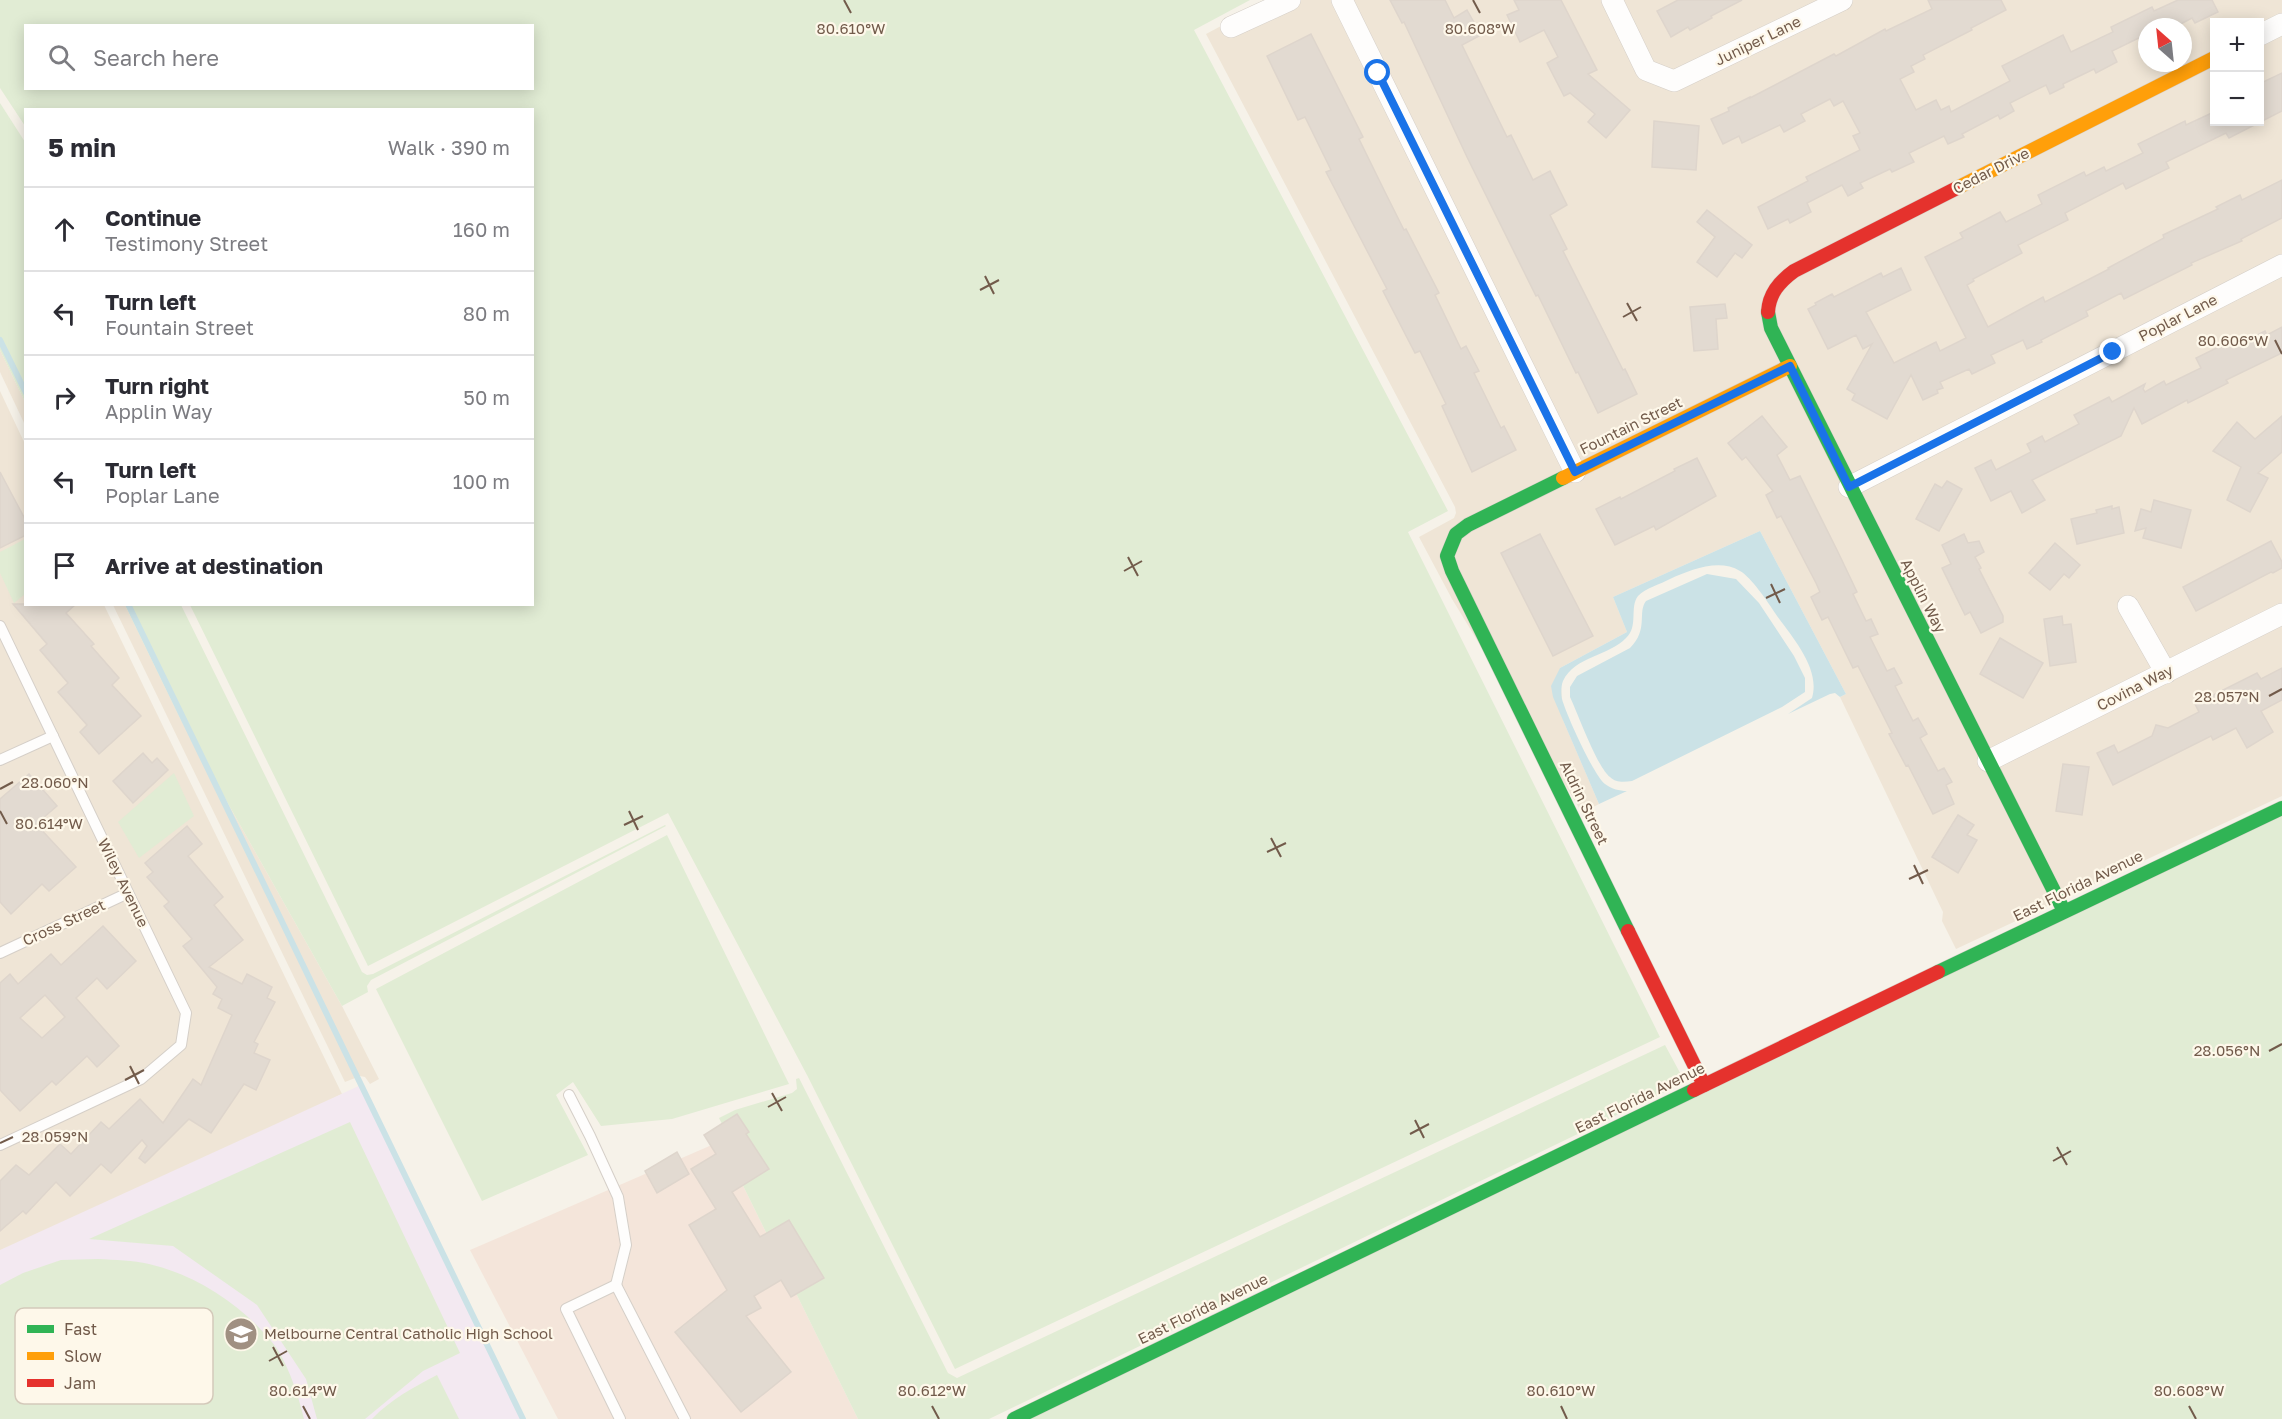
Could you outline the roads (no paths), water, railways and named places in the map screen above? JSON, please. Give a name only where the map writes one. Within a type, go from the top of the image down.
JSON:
[{"type":"street","points":[[1231,27],[1290,0]]},
{"type":"street","points":[[1342,0],[1575,472]]},
{"type":"street","name":"Juniper Lane","points":[[1612,0],[1646,70],[1674,81],[1842,0]]},
{"type":"street","points":[[2264,33],[2282,24]]},
{"type":"street","name":"Cedar Drive","points":[[1773,291],[1782,279],[1796,270],[2210,60]]},
{"type":"street","name":"Poplar Lane","points":[[1849,487],[2282,265]]},
{"type":"street","name":"Applin Way","points":[[1773,291],[1768,304],[1768,318],[1790,366],[2064,911]]},
{"type":"street","name":"Fountain Street","points":[[1456,534],[1468,525],[1790,366]]},
{"type":"street","name":"Aldrin Street","points":[[1456,534],[1447,556],[1452,571],[1704,1085]]},
{"type":"street","points":[[2128,606],[2166,673]]},
{"type":"street","name":"Covina Way","points":[[1988,761],[2282,614]]},
{"type":"street","name":"East Florida Avenue","points":[[1014,1419],[2064,911],[2282,808]]},
{"type":"lane","name":"Wiley Avenue","points":[[0,626],[186,1013],[182,1045],[141,1079],[0,1145]]},
{"type":"lane","points":[[0,760],[53,736]]},
{"type":"lane","name":"Cross Street","points":[[0,953],[128,893]]},
{"type":"lane","points":[[568,1095],[618,1197],[626,1245],[616,1285],[685,1419]]},
{"type":"lane","points":[[616,1285],[566,1309],[620,1419]]},
{"type":"water","points":[[1760,531],[1846,694],[1840,697],[1835,693],[1830,694],[1788,714],[1812,698],[1814,687],[1812,675],[1796,642],[1759,590],[1740,571],[1732,567],[1714,565],[1686,572],[1653,586],[1641,593],[1635,601],[1632,628],[1626,638],[1611,649],[1576,666],[1562,683],[1561,695],[1565,707],[1600,779],[1608,786],[1627,791],[1599,804],[1553,697],[1551,686],[1560,668],[1627,632],[1613,597]]},
{"type":"water","points":[[1707,574],[1736,579],[1759,603],[1794,656],[1805,678],[1805,692],[1782,707],[1632,781],[1615,780],[1599,763],[1570,697],[1570,687],[1577,676],[1630,648],[1639,634],[1642,611],[1646,601]]},
{"type":"waterway","points":[[0,340],[24,389]]},
{"type":"waterway","points":[[129,606],[523,1419]]},
{"type":"place","name":"Melbourne Central Catholic High School","points":[[241,1334]]}]
